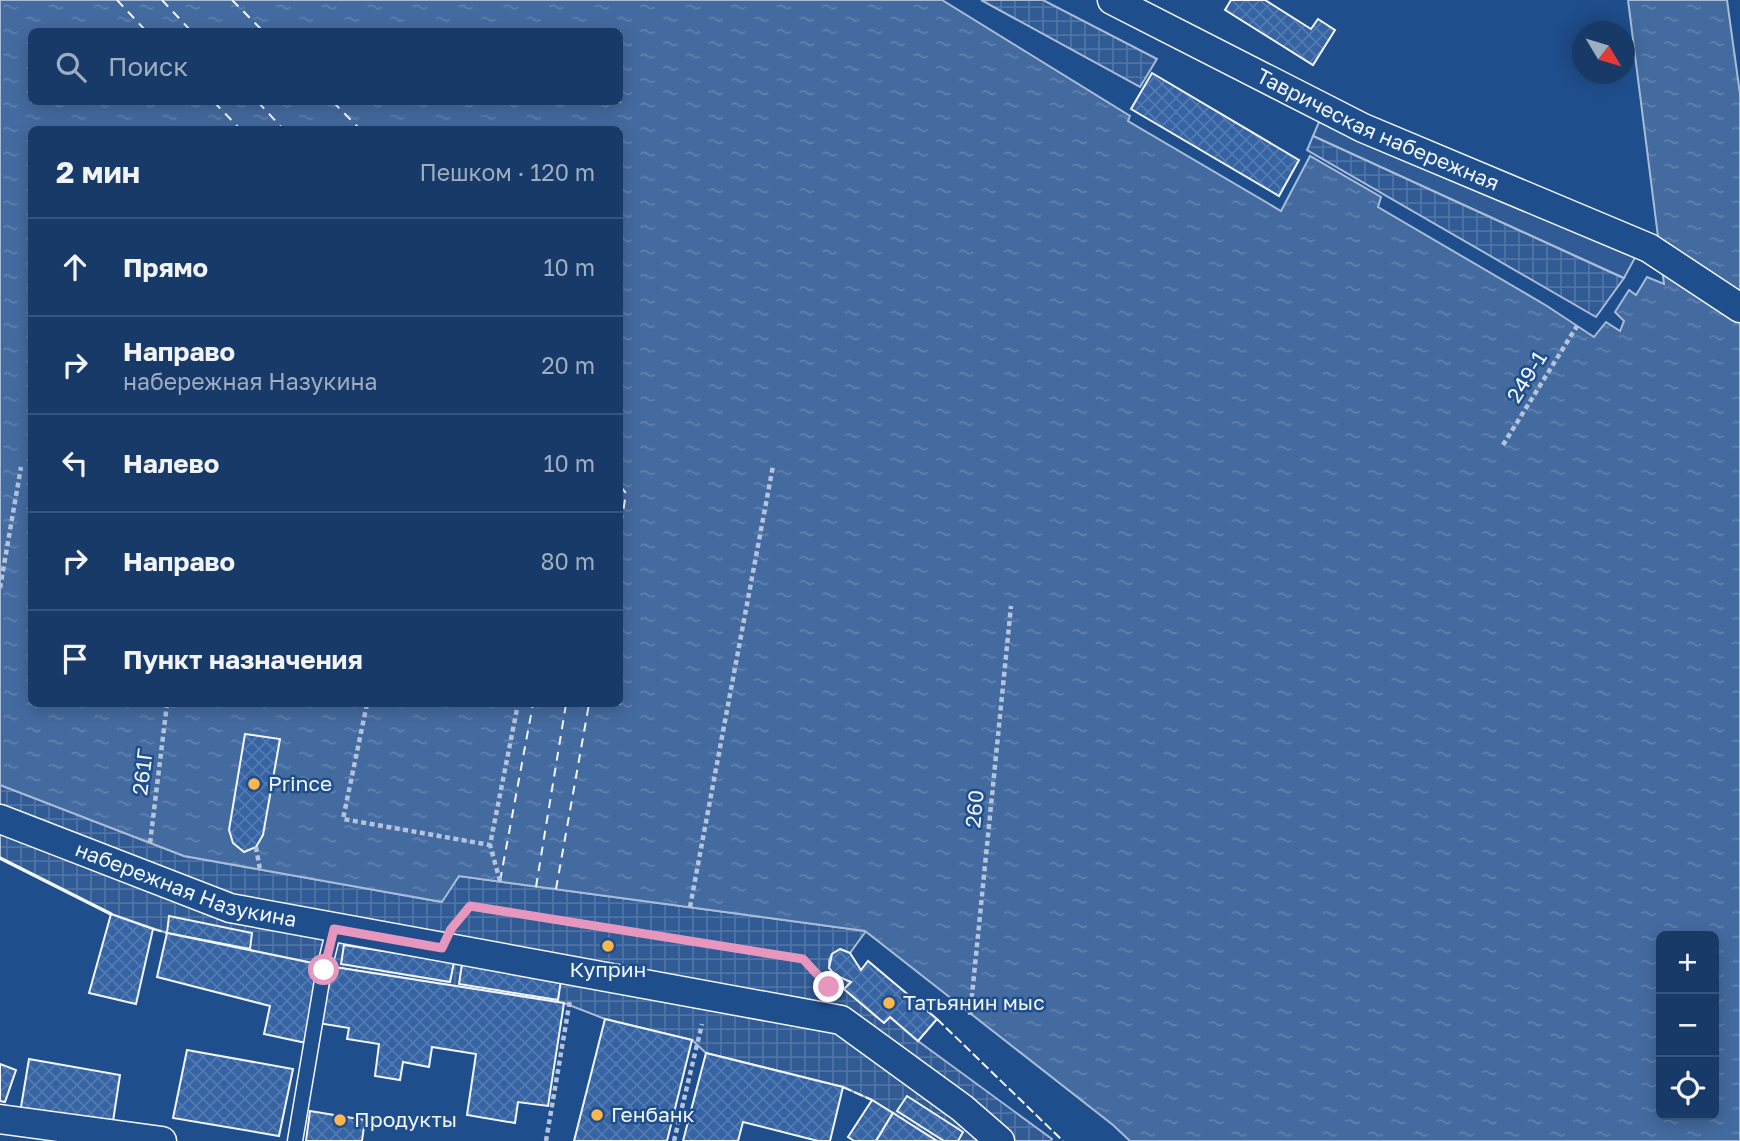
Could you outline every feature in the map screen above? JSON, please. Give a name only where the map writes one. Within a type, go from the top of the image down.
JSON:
[{"type":"street","name":"Таврическая набережная","points":[[1112,0],[1363,128],[1649,247],[1740,308]]},
{"type":"street","name":"набережная Назукина","points":[[0,819],[230,908],[841,1020],[962,1108],[1000,1141]]},
{"type":"street","points":[[0,1119],[162,1141]]},
{"type":"lane","points":[[295,1141],[324,970],[334,929]]},
{"type":"path","name":"249-1","points":[[1503,445],[1577,326]]},
{"type":"path","points":[[690,907],[773,466]]},
{"type":"path","points":[[0,587],[21,467]]},
{"type":"path","name":"260","points":[[970,1015],[1012,606]]},
{"type":"path","name":"261Г","points":[[150,843],[167,707]]},
{"type":"path","points":[[366,707],[343,819],[490,845]]},
{"type":"path","points":[[500,881],[490,845],[517,707]]},
{"type":"path","points":[[256,847],[260,870]]},
{"type":"path","points":[[442,948],[451,929],[470,906],[803,959],[829,987],[841,1020]]},
{"type":"path","points":[[546,1141],[576,971]]},
{"type":"path","points":[[674,1141],[709,996]]},
{"type":"shaded area","points":[[981,0],[1043,0],[1157,59],[1140,87]]},
{"type":"shaded area","points":[[1322,115],[1637,254],[1624,278],[1313,136]]},
{"type":"shaded area","points":[[1313,136],[1624,278],[1596,317],[1307,150]]},
{"type":"shaded area","points":[[0,785],[184,856],[441,902],[459,876],[866,931],[850,953],[840,949],[832,954],[829,960],[829,968],[835,975],[851,982],[845,990],[884,1023],[890,1017],[918,1041],[1052,1139],[937,1141],[872,1100],[843,1087],[706,1053],[692,1040],[605,1019],[564,1003],[328,966],[167,933],[111,914],[0,858]]},
{"type":"water","points":[[0,0],[942,0],[1130,116],[1128,121],[1281,211],[1310,156],[1381,197],[1378,207],[1547,306],[1594,337],[1606,322],[1620,331],[1624,321],[1615,312],[1629,290],[1636,295],[1647,277],[1664,284],[1635,55],[1635,21],[1631,21],[1628,0],[1727,0],[1740,94],[1740,1141],[1130,1141],[865,931],[459,876],[442,902],[184,856],[0,785]]},
{"type":"building","points":[[1231,0],[1265,0],[1311,29],[1318,19],[1335,30],[1313,65],[1225,10]]},
{"type":"building","points":[[1152,73],[1299,160],[1279,196],[1131,109]]},
{"type":"building","name":"Prince","points":[[245,734],[280,739],[263,835],[256,847],[244,852],[233,843],[229,830]]},
{"type":"building","points":[[111,914],[153,929],[136,1004],[89,993]]},
{"type":"building","points":[[169,916],[252,933],[250,949],[167,933]]},
{"type":"building","points":[[167,933],[322,965],[306,1043],[264,1034],[270,1006],[157,977]]},
{"type":"building","points":[[344,945],[454,962],[450,982],[341,964]]},
{"type":"building","name":"Татьянин мыс","points":[[840,949],[850,953],[861,970],[868,961],[937,1019],[918,1041],[890,1017],[884,1023],[844,989],[851,982],[835,975],[829,968],[832,954]]},
{"type":"building","points":[[462,964],[561,980],[558,1000],[459,984]]},
{"type":"building","points":[[328,966],[564,1003],[548,1106],[518,1102],[515,1123],[467,1115],[476,1054],[432,1047],[429,1067],[403,1062],[400,1080],[375,1076],[379,1044],[347,1039],[349,1028],[318,1023]]},
{"type":"building","points":[[605,1019],[692,1040],[667,1141],[574,1141]]},
{"type":"building","points":[[187,1050],[293,1069],[279,1136],[173,1118]]},
{"type":"building","points":[[706,1053],[843,1087],[830,1141],[818,1141],[743,1122],[738,1141],[683,1141]]},
{"type":"building","points":[[29,1059],[120,1075],[112,1128],[20,1113]]},
{"type":"building","points":[[0,1064],[16,1070],[5,1102],[0,1101]]},
{"type":"building","points":[[907,1096],[963,1132],[958,1141],[944,1141],[897,1111]]},
{"type":"building","points":[[872,1100],[893,1113],[876,1141],[854,1141],[848,1137]]},
{"type":"building","points":[[310,1111],[365,1120],[362,1141],[306,1141]]},
{"type":"building","points":[[893,1113],[937,1141],[876,1141]]},
{"type":"ferry route","points":[[117,0],[143,28]]},
{"type":"ferry route","points":[[162,0],[188,28]]},
{"type":"ferry route","points":[[232,0],[260,28]]},
{"type":"ferry route","points":[[217,105],[237,126]]},
{"type":"ferry route","points":[[261,105],[280,126]]},
{"type":"ferry route","points":[[336,105],[357,126]]},
{"type":"ferry route","points":[[623,490],[626,493],[623,512]]},
{"type":"ferry route","points":[[500,881],[532,707]]},
{"type":"ferry route","points":[[536,887],[566,707]]},
{"type":"ferry route","points":[[556,889],[588,707]]},
{"type":"fence","points":[[153,929],[167,933]]},
{"type":"fence","points":[[937,1019],[1063,1141]]},
{"type":"fence","points":[[843,1087],[872,1100]]},
{"type":"wall","points":[[0,858],[111,914]]},
{"type":"place","name":"Prince","points":[[254,784]]},
{"type":"place","name":"Куприн","points":[[608,946]]},
{"type":"place","name":"Татьянин мыс","points":[[889,1003]]},
{"type":"place","name":"Генбанк","points":[[597,1115]]},
{"type":"place","name":"Продукты","points":[[340,1120]]},
{"type":"route","points":[[324,970],[334,929],[442,948],[451,929],[470,906],[803,959],[829,987]]}]
